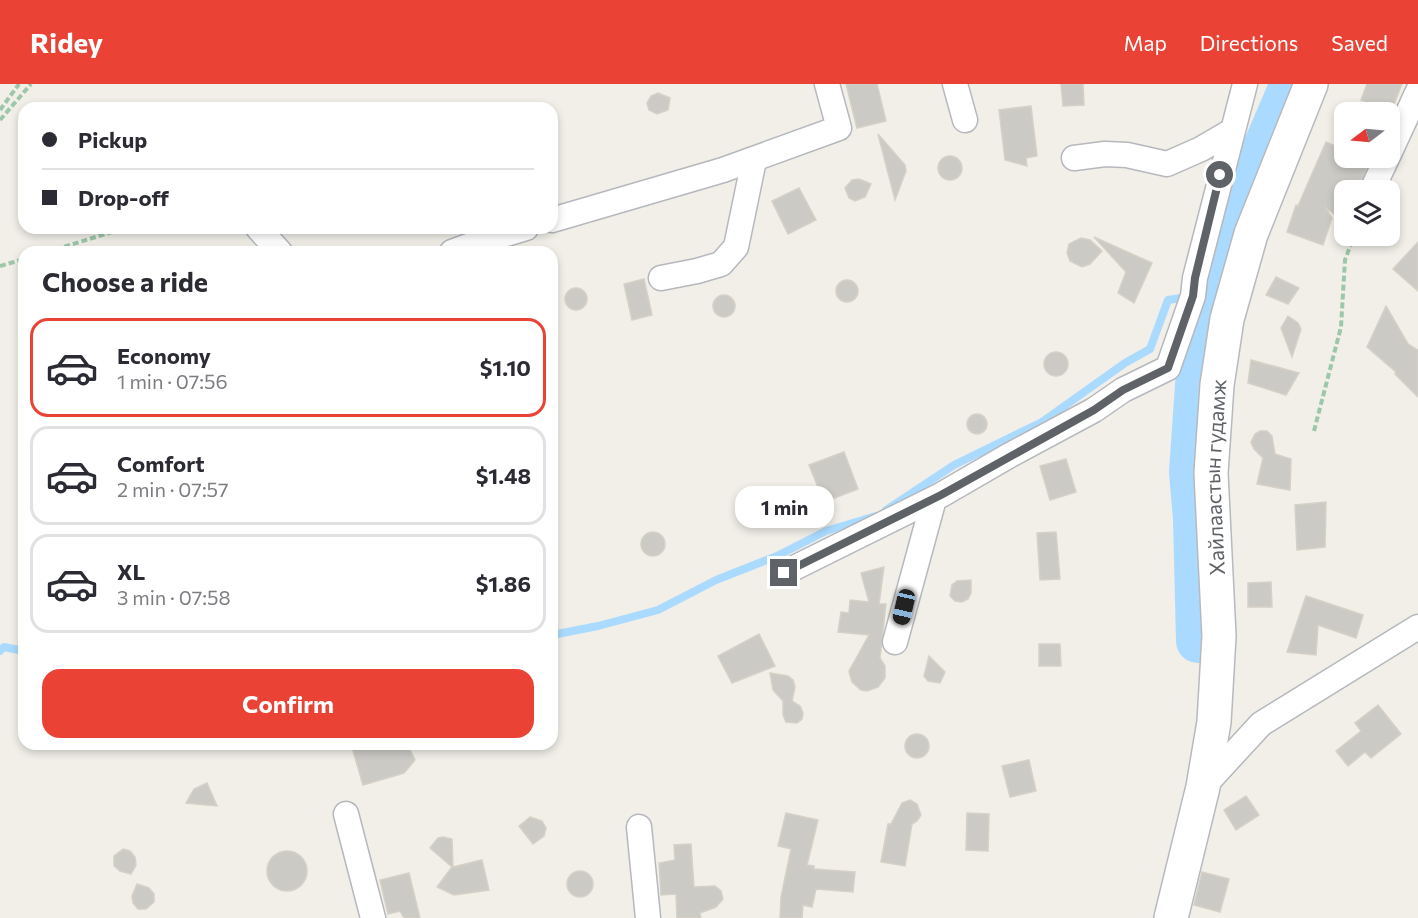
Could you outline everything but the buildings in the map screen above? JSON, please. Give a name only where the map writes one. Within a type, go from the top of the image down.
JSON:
[{"type":"main road","name":"Хайлаастын гудамж","points":[[1172,918],[1203,787],[1214,722],[1219,636],[1211,473],[1217,385],[1227,319],[1251,234],[1311,84]]},
{"type":"street","points":[[558,218],[754,160],[839,128],[827,84]]},
{"type":"street","points":[[955,84],[965,120]]},
{"type":"street","points":[[784,573],[933,499],[1094,410],[1123,390],[1168,368],[1193,296],[1195,278],[1245,84]]},
{"type":"street","points":[[1400,130],[1418,91]]},
{"type":"street","points":[[1074,158],[1105,154],[1127,155],[1167,164],[1201,149],[1232,131]]},
{"type":"street","points":[[661,278],[721,264],[736,247],[754,160]]},
{"type":"street","points":[[264,234],[274,246]]},
{"type":"street","points":[[468,246],[506,234]]},
{"type":"street","points":[[895,642],[933,499]]},
{"type":"street","points":[[1203,787],[1261,724],[1418,627]]},
{"type":"street","points":[[346,814],[373,918]]},
{"type":"street","points":[[639,826],[648,918]]},
{"type":"path","points":[[0,110],[18,84]]},
{"type":"path","points":[[0,120],[32,84]]},
{"type":"path","points":[[66,246],[106,234]]},
{"type":"path","points":[[1314,431],[1341,327],[1345,260],[1350,246]]},
{"type":"path","points":[[0,266],[18,261]]},
{"type":"waterway","points":[[1198,641],[1195,519],[1191,472],[1200,342],[1211,279],[1228,233],[1292,84]]},
{"type":"waterway","points":[[886,510],[954,465],[1042,422],[1125,363],[1150,349],[1168,300],[1193,296],[1210,287]]},
{"type":"waterway","points":[[558,634],[658,610],[716,580],[777,556],[826,531],[876,516]]},
{"type":"waterway","points":[[0,651],[4,647],[18,650]]},
{"type":"route","points":[[784,573],[941,495],[1094,410],[1123,390],[1168,368],[1193,296],[1195,278],[1220,175]]}]
